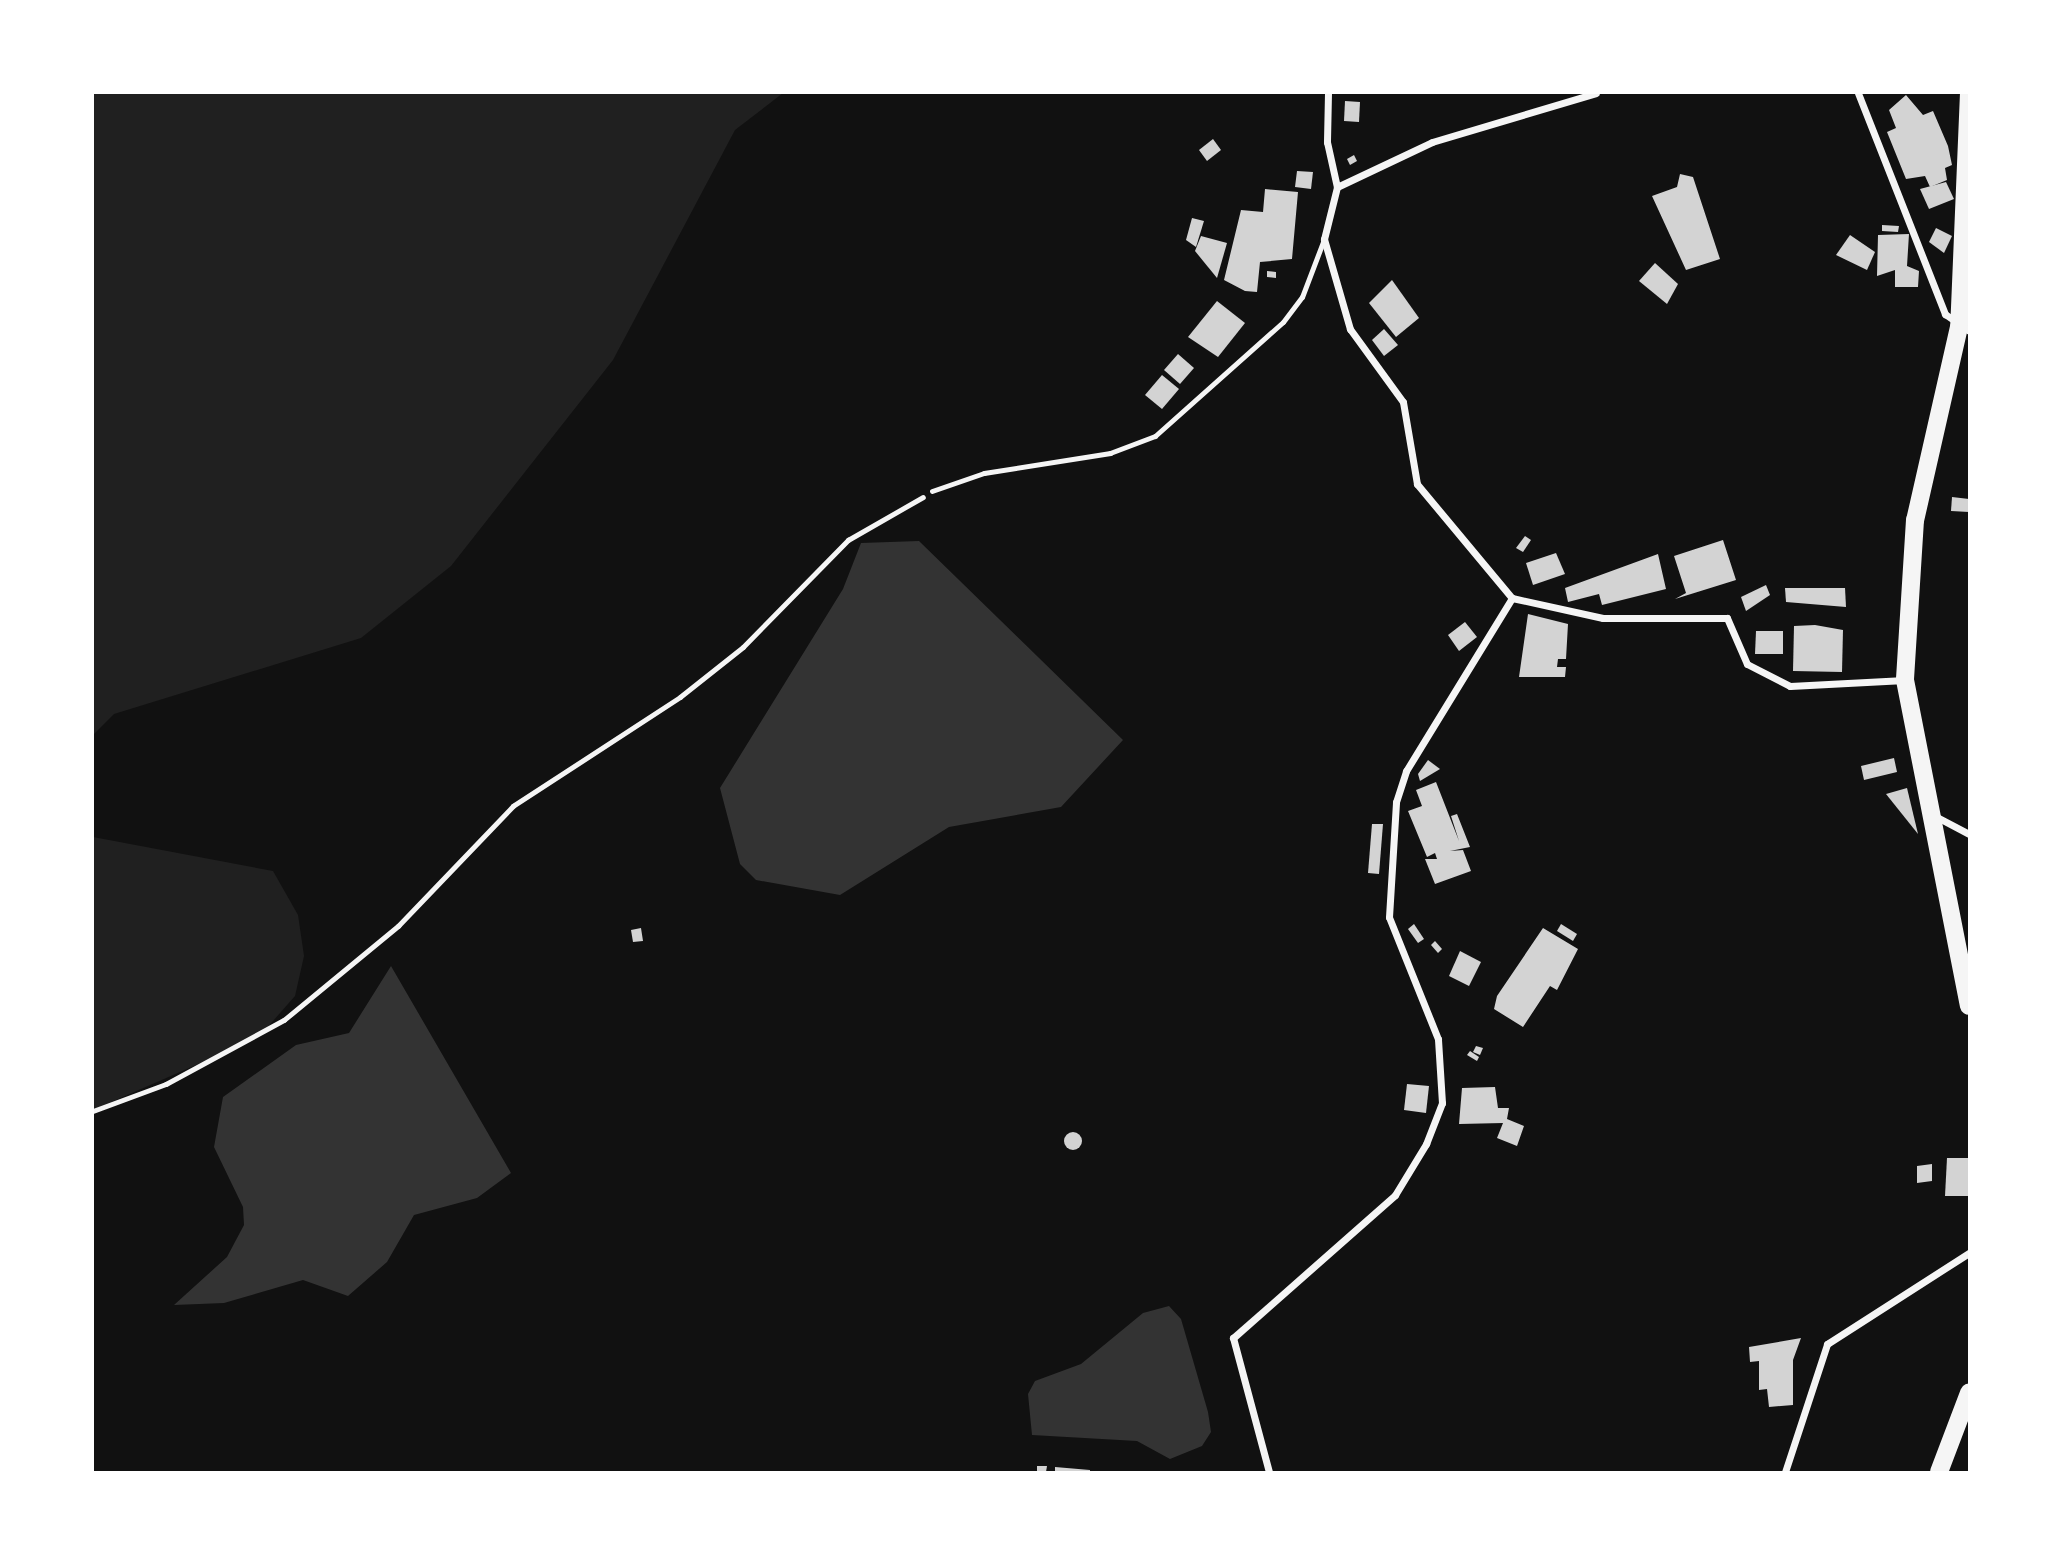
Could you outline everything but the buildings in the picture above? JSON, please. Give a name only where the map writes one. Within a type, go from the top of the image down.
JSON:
[{"type":"main road","points":[[1969,93],[1964,329],[1915,520],[1905,680],[1969,1006]]},
{"type":"main road","points":[[1939,1472],[1969,1393]]},
{"type":"street","points":[[1328,93],[1327,142],[1337,187],[1324,239],[1350,329],[1403,402],[1417,484],[1512,598],[1603,618],[1727,618],[1747,664],[1790,686],[1905,680]]},
{"type":"street","points":[[1337,187],[1432,142],[1595,93]]},
{"type":"street","points":[[1858,93],[1945,314],[1964,329]]},
{"type":"street","points":[[1269,1472],[1233,1338],[1395,1195],[1426,1144],[1442,1103],[1438,1039],[1389,917],[1396,802],[1406,771],[1512,598]]},
{"type":"street","points":[[1932,814],[1969,834]]},
{"type":"street","points":[[1785,1472],[1827,1344],[1969,1253]]},
{"type":"lane","points":[[932,491],[984,473],[1110,453],[1155,436],[1283,322],[1302,297],[1324,239]]},
{"type":"path","points":[[93,1111],[166,1084],[284,1020],[398,926],[513,806],[680,697],[743,647],[848,540],[932,491]]},
{"type":"shaded area","points":[[93,93],[783,93],[735,130],[613,360],[451,566],[361,638],[114,714],[93,735]]},
{"type":"shaded area","points":[[919,541],[1123,740],[1061,807],[949,827],[840,895],[756,880],[740,864],[720,788],[843,589],[861,543]]},
{"type":"shaded area","points":[[93,837],[273,871],[298,915],[304,956],[295,996],[258,1038],[93,1110]]},
{"type":"shaded area","points":[[391,966],[511,1173],[477,1198],[414,1215],[387,1262],[348,1296],[303,1280],[224,1303],[174,1305],[227,1257],[244,1225],[243,1207],[214,1147],[223,1097],[296,1045],[349,1033]]},
{"type":"shaded area","points":[[1169,1306],[1181,1319],[1208,1412],[1211,1432],[1202,1446],[1170,1459],[1137,1441],[1032,1435],[1028,1394],[1035,1381],[1081,1364],[1143,1313]]}]
